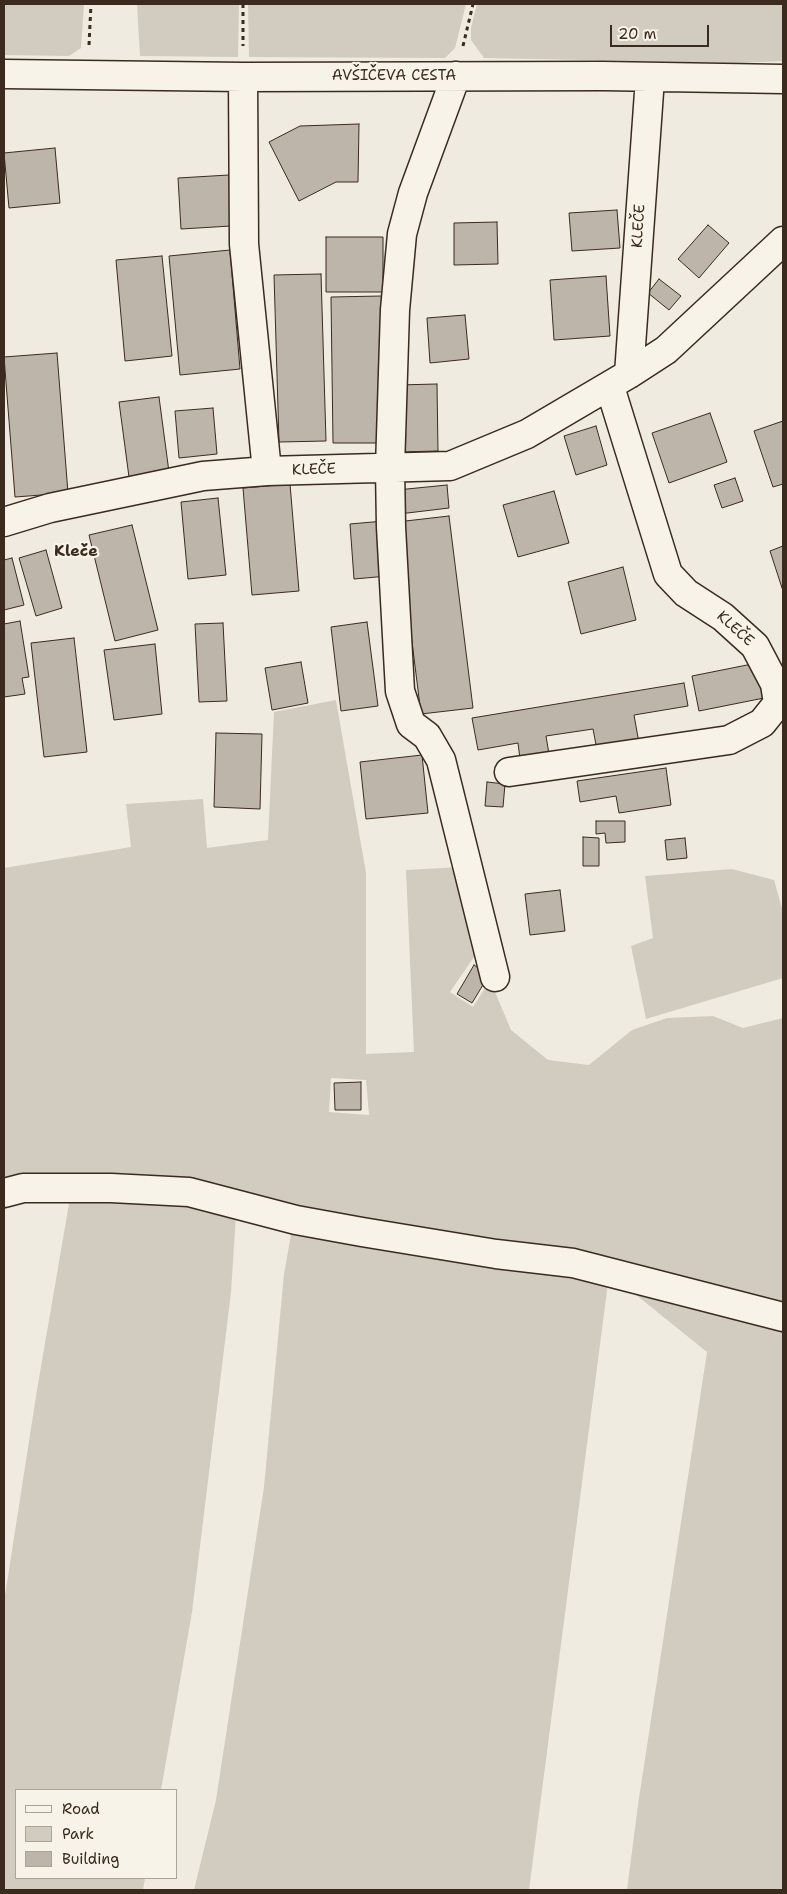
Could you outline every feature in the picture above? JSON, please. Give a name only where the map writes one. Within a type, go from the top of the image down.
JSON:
[{"type":"street","name":"AVŠIČEVA CESTA","points":[[4,74],[783,79]]},
{"type":"street","points":[[456,76],[413,192],[402,234],[395,310],[390,468],[391,527],[400,691],[411,724],[427,736],[441,760],[495,977]]},
{"type":"street","points":[[243,77],[244,244],[267,471]]},
{"type":"street","name":"KLEČE","points":[[509,772],[729,740],[762,723],[778,703],[776,684],[755,646],[723,617],[686,593],[668,574],[620,380],[650,78]]},
{"type":"street","name":"KLEČE","points":[[4,522],[50,508],[203,476],[267,471],[450,466],[527,434],[620,380],[666,350],[783,242]]},
{"type":"street","points":[[4,1193],[23,1188],[111,1188],[190,1192],[296,1220],[496,1254],[573,1263],[783,1317]]},
{"type":"path","points":[[85,76],[91,4]]},
{"type":"path","points":[[243,4],[243,77]]},
{"type":"path","points":[[456,76],[473,4]]},
{"type":"green space","points":[[4,4],[84,4],[81,48],[69,56],[4,55]]},
{"type":"green space","points":[[137,4],[239,4],[238,57],[140,56]]},
{"type":"green space","points":[[248,4],[466,4],[455,48],[445,58],[249,57]]},
{"type":"green space","points":[[477,4],[783,4],[783,61],[739,63],[484,58],[471,40],[471,28]]},
{"type":"green space","points":[[336,700],[366,873],[366,1054],[414,1052],[406,870],[461,867],[480,948],[450,992],[473,1007],[490,980],[511,1030],[548,1060],[589,1065],[632,1030],[667,1018],[713,1016],[743,1028],[783,1018],[783,1306],[119,1176],[55,1174],[4,1178],[4,868],[131,847],[126,804],[203,799],[207,848],[268,840],[274,712]],"holes":[[[331,1078],[366,1080],[369,1115],[329,1112]]]},
{"type":"green space","points":[[732,869],[774,880],[783,912],[783,978],[646,1019],[631,946],[653,938],[645,876]]},
{"type":"green space","points":[[70,1198],[193,1203],[236,1215],[231,1292],[192,1612],[161,1789],[15,1789],[15,1879],[145,1879],[143,1890],[4,1890],[4,1602],[37,1390]]},
{"type":"green space","points":[[292,1229],[567,1272],[608,1283],[529,1890],[194,1890],[216,1800],[264,1487],[284,1274]]},
{"type":"green space","points":[[625,1286],[783,1327],[783,1890],[627,1890],[638,1805],[707,1352]]},
{"type":"building","points":[[359,124],[358,182],[336,182],[299,201],[269,142],[300,126]]},
{"type":"building","points":[[55,148],[60,203],[9,208],[4,153]]},
{"type":"building","points":[[229,175],[231,226],[181,229],[178,178]]},
{"type":"building","points":[[617,210],[620,248],[572,251],[569,213]]},
{"type":"building","points":[[497,222],[498,264],[454,265],[454,223]]},
{"type":"building","points":[[708,225],[729,243],[699,278],[678,259]]},
{"type":"building","points":[[326,237],[383,237],[383,292],[326,292]]},
{"type":"building","points":[[230,250],[240,369],[180,375],[169,256]]},
{"type":"building","points":[[162,256],[172,356],[125,361],[116,260]]},
{"type":"building","points":[[321,274],[326,441],[279,442],[274,275]]},
{"type":"building","points":[[606,276],[610,336],[554,340],[550,280]]},
{"type":"building","points":[[659,279],[681,296],[669,310],[648,293]]},
{"type":"building","points":[[382,296],[384,443],[333,443],[331,297]]},
{"type":"building","points":[[465,315],[469,359],[430,363],[427,318]]},
{"type":"building","points":[[57,353],[68,493],[15,497],[4,357]]},
{"type":"building","points":[[437,384],[438,451],[399,452],[397,385]]},
{"type":"building","points":[[159,397],[169,472],[129,477],[119,402]]},
{"type":"building","points":[[213,408],[217,454],[179,458],[175,411]]},
{"type":"building","points":[[710,413],[727,462],[669,483],[652,433]]},
{"type":"building","points":[[783,421],[783,484],[773,487],[754,431]]},
{"type":"building","points":[[596,426],[607,465],[576,475],[564,436]]},
{"type":"building","points":[[735,478],[743,501],[722,508],[714,485]]},
{"type":"building","points":[[290,484],[299,591],[252,595],[243,488]]},
{"type":"building","points":[[447,485],[449,508],[399,514],[397,490]]},
{"type":"building","points":[[554,491],[569,543],[518,557],[503,505]]},
{"type":"building","points":[[218,498],[226,575],[188,579],[181,502]]},
{"type":"building","points":[[449,516],[473,708],[421,714],[397,522]]},
{"type":"building","points":[[384,521],[388,576],[354,579],[350,524]]},
{"type":"building","points":[[132,525],[158,630],[115,641],[89,535]]},
{"type":"building","points":[[783,546],[783,591],[770,551]]},
{"type":"building","points":[[46,550],[62,608],[36,616],[19,558]]},
{"type":"building","points":[[12,558],[24,605],[4,610],[4,560]]},
{"type":"building","points":[[623,567],[636,620],[581,634],[568,582]]},
{"type":"building","points":[[20,621],[29,677],[22,678],[25,694],[4,697],[4,624]]},
{"type":"building","points":[[367,622],[378,706],[341,711],[331,627]]},
{"type":"building","points":[[223,623],[227,701],[199,702],[195,624]]},
{"type":"building","points":[[74,638],[87,752],[44,757],[31,643]]},
{"type":"building","points":[[155,644],[162,714],[114,720],[104,650]]},
{"type":"building","points":[[301,662],[308,703],[272,710],[265,668]]},
{"type":"building","points":[[757,663],[764,698],[699,711],[692,676]]},
{"type":"building","points":[[684,683],[688,706],[634,715],[639,743],[597,750],[593,729],[546,736],[549,754],[520,759],[518,743],[478,750],[472,718]]},
{"type":"building","points":[[216,733],[262,734],[260,809],[214,807]]},
{"type":"building","points":[[422,755],[428,813],[366,819],[360,762]]},
{"type":"building","points":[[666,768],[671,805],[619,813],[616,796],[580,802],[577,781]]},
{"type":"building","points":[[487,782],[505,784],[503,807],[485,806]]},
{"type":"building","points":[[596,821],[625,821],[625,842],[606,843],[605,833],[596,834]]},
{"type":"building","points":[[583,837],[599,838],[599,866],[583,866]]},
{"type":"building","points":[[685,838],[687,858],[667,860],[665,840]]},
{"type":"building","points":[[560,890],[565,931],[530,935],[525,894]]},
{"type":"building","points":[[474,965],[489,975],[472,1003],[457,994]]},
{"type":"building","points":[[361,1082],[361,1110],[335,1110],[334,1083]]},
{"type":"district","name":"Kleče","points":[[76,552]]}]
